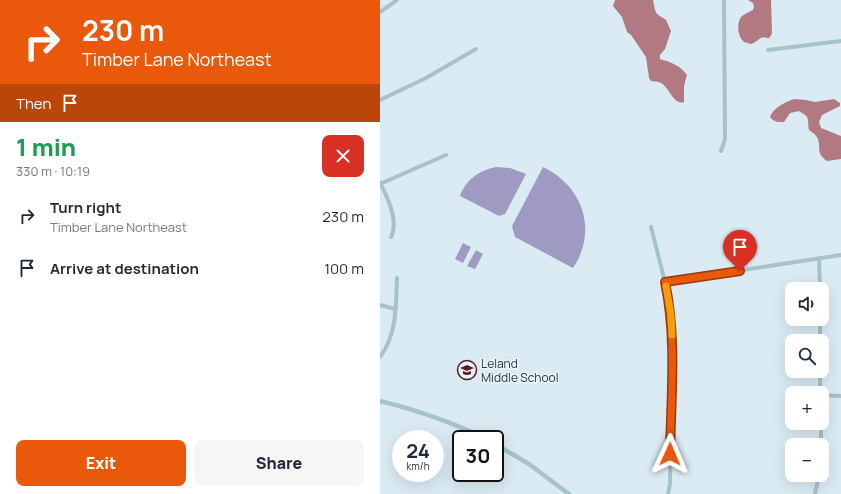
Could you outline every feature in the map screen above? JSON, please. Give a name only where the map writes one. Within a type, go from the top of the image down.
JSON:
[{"type":"street","points":[[380,12],[397,0]]},
{"type":"street","points":[[721,150],[725,139],[724,0]]},
{"type":"street","points":[[768,50],[841,41]]},
{"type":"street","points":[[380,100],[426,78],[476,49]]},
{"type":"street","points":[[391,237],[394,228],[393,219],[380,184],[446,155]]},
{"type":"street","points":[[651,227],[665,282],[670,308],[672,335],[670,484],[668,494]]},
{"type":"street","points":[[665,282],[841,254]]},
{"type":"street","points":[[819,258],[820,282]]},
{"type":"street","points":[[380,357],[391,338],[395,320],[397,278]]},
{"type":"street","points":[[380,305],[395,310]]},
{"type":"street","points":[[829,395],[841,396]]},
{"type":"street","points":[[380,401],[403,407],[465,430]]},
{"type":"street","points":[[504,449],[529,464],[569,494]]},
{"type":"street","points":[[815,494],[818,482]]},
{"type":"shaded area","points":[[615,0],[653,0],[657,14],[666,20],[671,31],[665,49],[660,55],[660,59],[678,66],[687,75],[684,86],[684,102],[674,99],[661,83],[651,81],[649,78],[646,57],[631,35],[627,32],[622,17],[613,6]]},
{"type":"shaded area","points":[[748,0],[771,0],[771,36],[769,38],[763,37],[751,44],[742,40],[738,30],[739,20],[741,17],[753,10],[754,7],[753,3]]},
{"type":"shaded area","points":[[794,99],[815,102],[834,99],[840,103],[840,106],[822,115],[819,122],[821,128],[841,136],[841,159],[827,161],[822,157],[819,150],[818,138],[809,130],[807,117],[799,111],[790,113],[784,122],[773,120],[770,117],[777,108]]},
{"type":"shaded area","points":[[496,167],[510,168],[526,174],[505,214],[499,216],[460,196],[465,185],[469,181],[479,173]]},
{"type":"shaded area","points":[[543,167],[557,175],[568,186],[577,198],[582,211],[585,225],[584,239],[581,254],[573,268],[515,237],[512,226]]},
{"type":"shaded area","points":[[463,243],[471,247],[463,263],[455,259]]},
{"type":"shaded area","points":[[476,250],[483,254],[475,269],[467,266]]},
{"type":"slow traffic","points":[[666,286],[671,315],[672,335]]},
{"type":"place","name":"Leland Middle School","points":[[467,370]]},
{"type":"route","points":[[670,454],[672,335],[671,315],[665,282],[740,271]]}]
